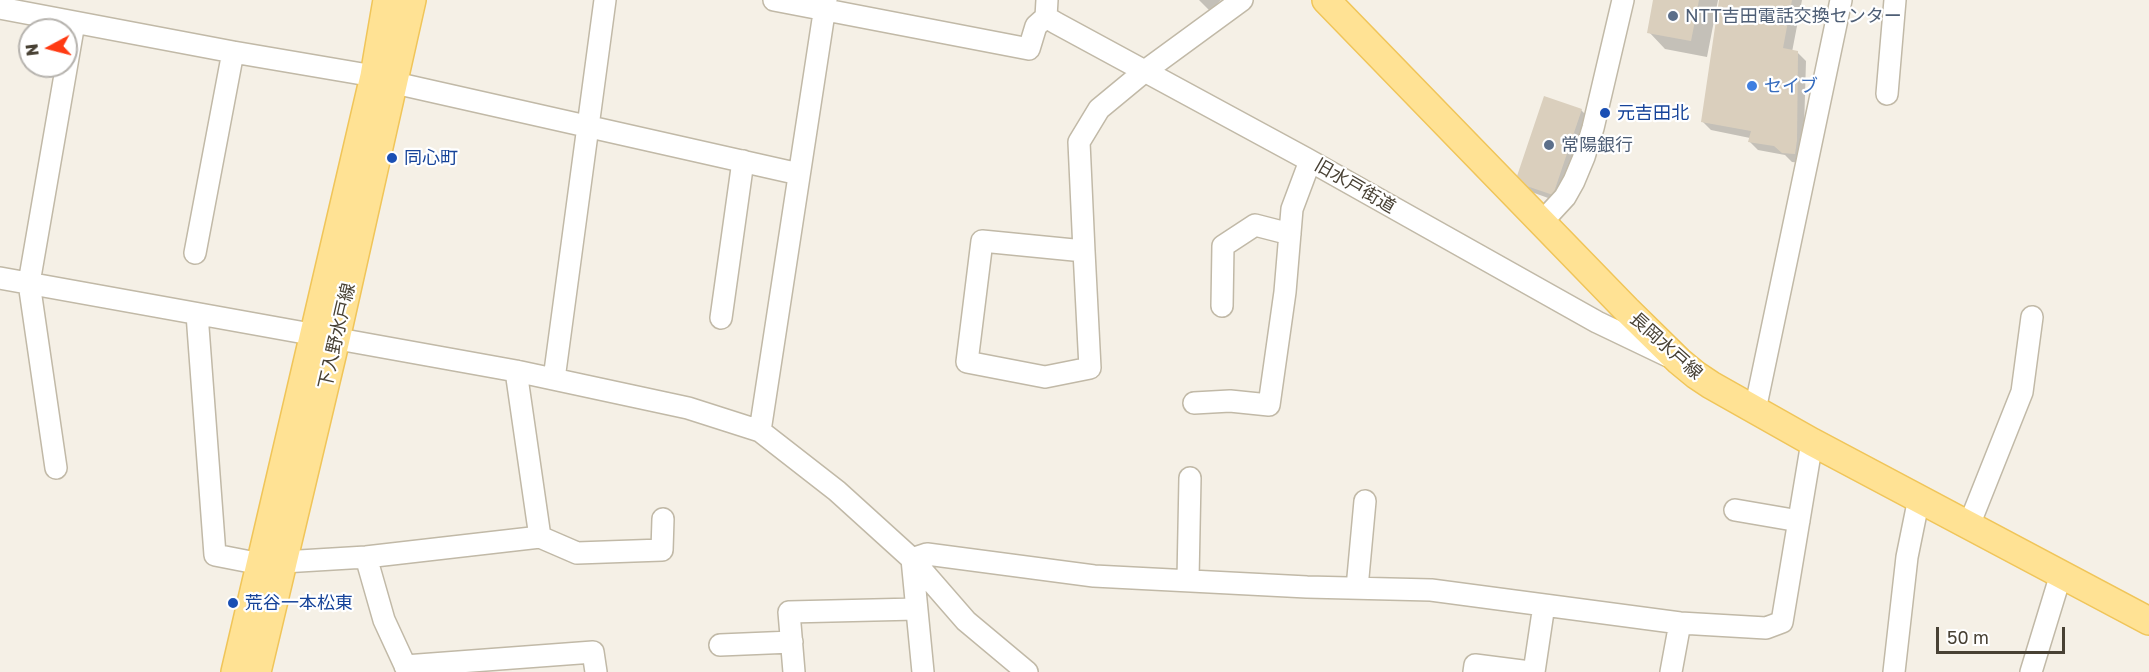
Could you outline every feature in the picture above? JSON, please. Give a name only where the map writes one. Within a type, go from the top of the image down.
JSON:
[{"type":"main road","name":"下入野水戸線","points":[[384,80],[387,0]]},
{"type":"main road","name":"下入野水戸線","points":[[257,672],[272,563],[384,80],[412,0]]},
{"type":"main road","name":"長岡水戸線","points":[[1326,0],[1541,223],[1679,361],[1711,385],[1812,442],[2149,621]]},
{"type":"main road","name":"下入野水戸線","points":[[235,672],[272,563]]},
{"type":"street","points":[[554,379],[605,0]]},
{"type":"street","points":[[774,0],[825,5],[1029,50],[1036,26],[1047,8]]},
{"type":"street","points":[[1084,251],[982,241],[967,362],[1045,377],[1090,368],[1079,142],[1099,109],[1145,71],[1242,0]]},
{"type":"street","points":[[1541,223],[1565,197],[1584,157],[1623,0]]},
{"type":"street","points":[[1755,410],[1841,0]]},
{"type":"street","points":[[1887,94],[1895,0]]},
{"type":"street","points":[[760,431],[825,5]]},
{"type":"street","points":[[0,8],[53,18]]},
{"type":"street","name":"旧水戸街道","points":[[1047,8],[1145,71],[1576,311],[1679,361]]},
{"type":"street","points":[[78,23],[384,80],[799,174]]},
{"type":"street","points":[[195,253],[233,52]]},
{"type":"street","points":[[56,468],[29,283],[64,78]]},
{"type":"street","points":[[721,318],[743,161]]},
{"type":"street","points":[[1194,403],[1230,401],[1269,405],[1285,292],[1292,209],[1310,161]]},
{"type":"street","points":[[1222,306],[1223,246],[1256,225],[1290,234]]},
{"type":"street","points":[[0,278],[516,371],[688,408],[760,431],[837,490],[912,559],[966,621],[1027,672]]},
{"type":"street","points":[[197,314],[215,555],[272,563],[366,557],[540,537],[577,553],[662,550],[663,519]]},
{"type":"street","points":[[1969,525],[2022,392],[2032,317]]},
{"type":"street","points":[[516,371],[540,537]]},
{"type":"street","points":[[912,559],[927,554],[1094,576],[1441,591],[1680,623],[1766,628],[1782,622],[1812,442]]},
{"type":"street","points":[[1188,579],[1190,478]]},
{"type":"street","points":[[1893,672],[1907,557],[1919,498]]},
{"type":"street","points":[[1357,588],[1365,501]]},
{"type":"street","points":[[1735,510],[1799,521]]},
{"type":"street","points":[[366,557],[384,620],[407,669],[593,652],[596,672]]},
{"type":"street","points":[[912,559],[923,672]]},
{"type":"street","points":[[2031,672],[2061,574]]},
{"type":"street","points":[[1474,672],[1475,665],[1532,672],[1544,605]]},
{"type":"street","points":[[794,672],[789,612],[916,609]]},
{"type":"street","points":[[1671,672],[1680,623]]},
{"type":"street","points":[[720,645],[792,642]]},
{"type":"building","name":"NTT吉田電話交換センター","points":[[1653,0],[1699,0],[1691,41],[1647,33]]},
{"type":"building","name":"セイブ","points":[[1719,0],[1792,0],[1783,48],[1798,51],[1795,154],[1782,153],[1774,146],[1748,142],[1751,131],[1701,122]]},
{"type":"building","name":"常陽銀行","points":[[1544,96],[1582,109],[1553,195],[1515,182]]},
{"type":"place","name":"NTT吉田電話交換センター","points":[[1673,16]]},
{"type":"place","name":"セイブ","points":[[1752,86]]},
{"type":"place","name":"元吉田北","points":[[1605,113]]},
{"type":"place","name":"常陽銀行","points":[[1549,145]]},
{"type":"place","name":"同心町","points":[[392,158]]},
{"type":"place","name":"荒谷一本松東","points":[[233,603]]}]
